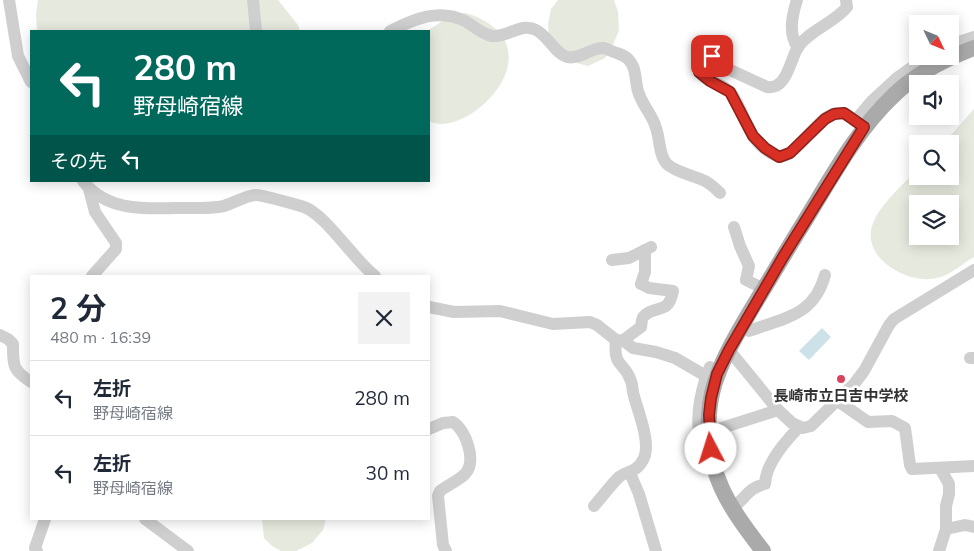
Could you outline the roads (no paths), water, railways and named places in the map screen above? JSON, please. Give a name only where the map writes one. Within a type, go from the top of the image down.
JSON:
[{"type":"main road","points":[[763,551],[738,519],[721,489],[713,465],[709,415],[717,374],[741,328],[860,124],[893,95],[919,76],[946,60],[974,48]]},
{"type":"street","points":[[9,0],[18,56],[30,80]]},
{"type":"street","points":[[253,0],[256,30]]},
{"type":"street","points":[[797,0],[792,20],[792,31],[794,43],[798,48]]},
{"type":"street","points":[[846,0],[847,8],[840,16],[818,30],[798,48],[781,83],[772,88],[761,85],[734,72],[709,54],[699,59],[698,69],[703,77],[730,92],[753,136],[765,148],[779,157],[790,153],[829,116],[841,113],[860,124],[872,101],[897,78],[915,65]]},
{"type":"street","points":[[392,30],[415,19],[426,16],[445,15],[455,17],[491,36],[530,28],[545,36],[567,57],[576,57],[590,50],[604,48],[625,56],[633,64],[638,93],[656,126],[666,163],[673,168],[708,182],[720,193]]},
{"type":"street","points":[[959,42],[974,37]]},
{"type":"street","points":[[86,185],[95,212],[116,242],[116,249],[93,275]]},
{"type":"street","points":[[86,185],[110,202],[130,208],[150,210],[210,208],[224,206],[256,195],[306,207],[330,228],[374,275]]},
{"type":"street","points":[[734,226],[740,246],[750,266],[746,280],[764,290]]},
{"type":"street","points":[[594,506],[622,475],[630,473],[636,468],[644,459],[646,453],[644,432],[631,380],[616,361],[615,352],[619,340],[641,327],[642,318],[645,314],[666,306],[672,297],[673,291],[649,288],[641,284],[645,272],[648,248],[629,258],[612,260]]},
{"type":"street","points":[[729,350],[778,410],[792,424],[799,427],[811,426],[854,384],[864,371],[894,319],[974,270]]},
{"type":"street","points":[[741,328],[749,331],[798,313],[816,297],[821,289],[825,275]]},
{"type":"street","points":[[430,307],[454,312],[500,311],[553,324],[590,322],[633,348],[675,358],[708,372],[697,422],[699,432],[709,432],[778,410]]},
{"type":"street","points":[[0,335],[13,344],[14,368],[30,381]]},
{"type":"street","points":[[838,401],[868,422],[892,422],[905,428],[912,469],[974,466]]},
{"type":"street","points":[[430,429],[443,423],[453,422],[462,430],[467,440],[470,464],[468,470],[440,491],[438,496],[446,551]]},
{"type":"street","points":[[732,508],[740,503],[751,488],[765,484],[765,476],[775,458],[799,427]]},
{"type":"street","points":[[938,551],[946,528],[946,506],[949,494],[949,484],[940,468]]},
{"type":"street","points":[[630,473],[640,494],[656,551]]},
{"type":"street","points":[[37,551],[35,548],[45,520]]},
{"type":"street","points":[[146,520],[188,551]]},
{"type":"street","points":[[946,528],[965,525],[974,527]]},
{"type":"place","name":"長崎市立日吉中学校","points":[[841,379]]}]
